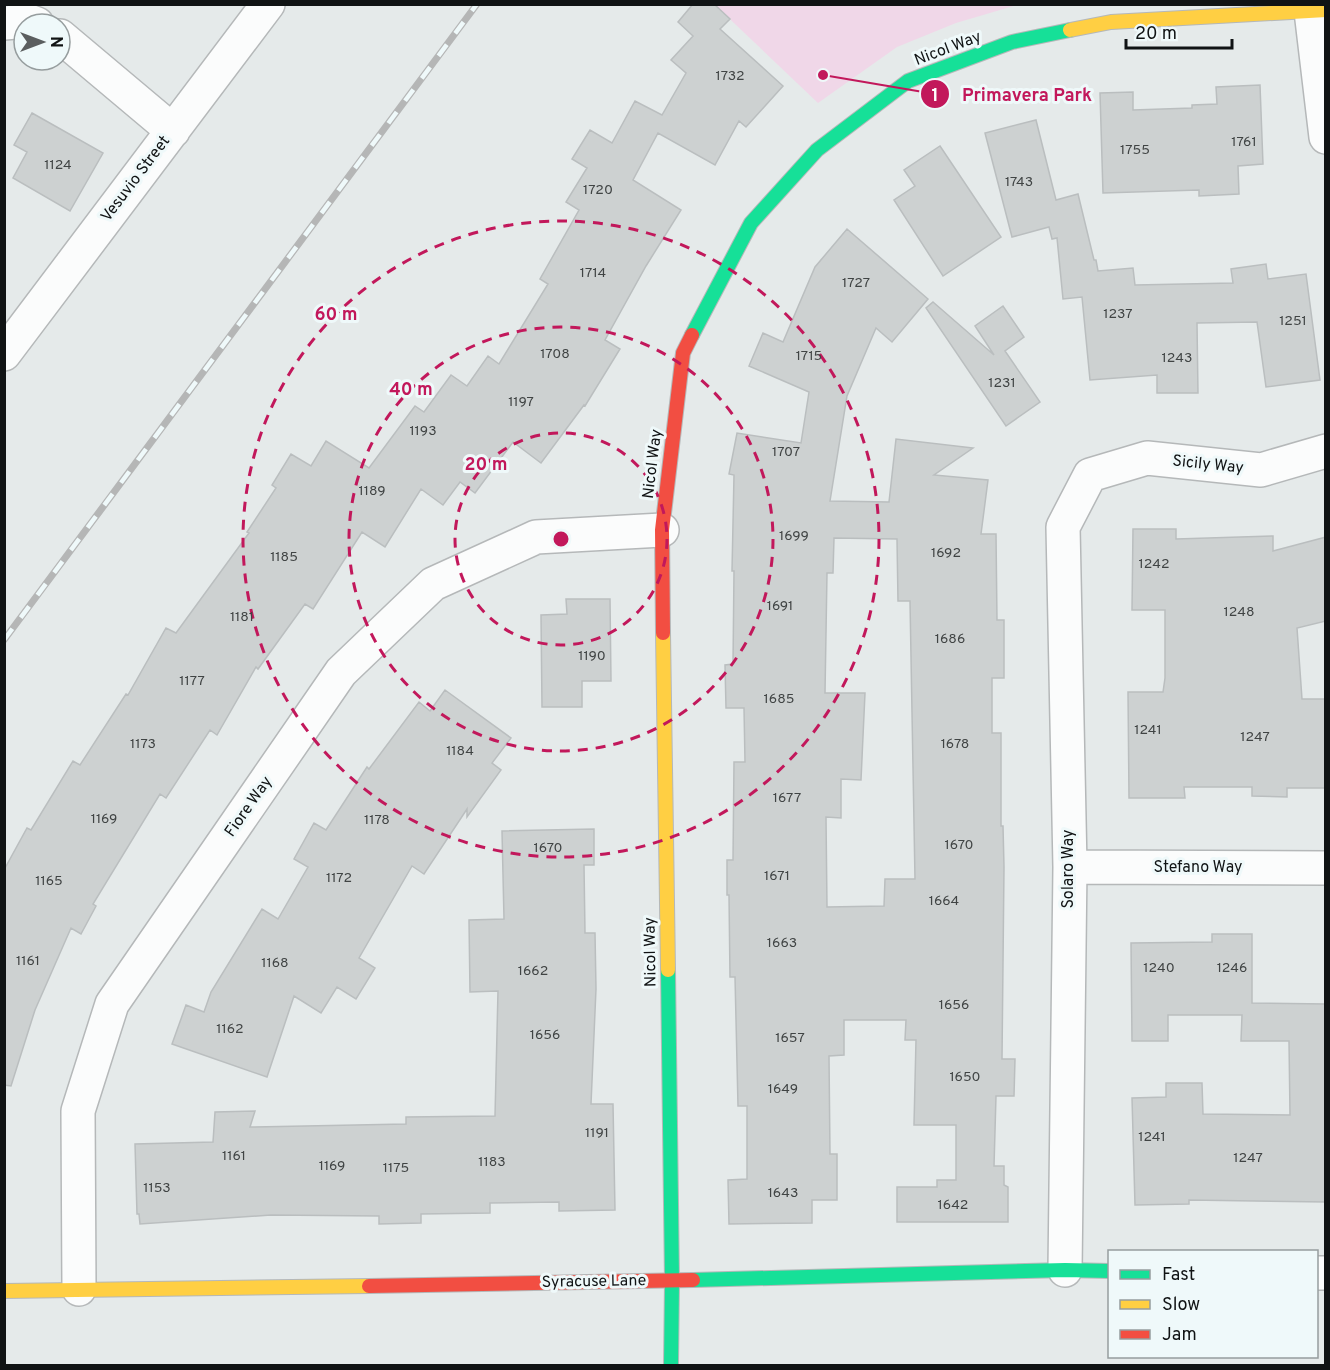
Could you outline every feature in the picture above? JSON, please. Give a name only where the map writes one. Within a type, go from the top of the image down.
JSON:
[{"type":"street","name":"Vesuvio Street","points":[[4,354],[268,4]]},
{"type":"street","points":[[1318,11],[1326,137]]},
{"type":"street","name":"Nicol Way","points":[[671,1365],[672,1281],[662,530],[683,353],[751,223],[817,150],[908,81],[1012,42],[1110,22],[1318,11]]},
{"type":"street","points":[[72,46],[173,131]]},
{"type":"street","name":"Sicily Way","points":[[1090,475],[1147,458],[1261,471],[1326,451]]},
{"type":"street","name":"Solaro Way","points":[[1065,1270],[1070,867],[1064,527],[1090,475]]},
{"type":"street","name":"Fiore Way","points":[[79,1289],[78,1112],[112,1004],[341,672],[432,584],[536,537],[662,530]]},
{"type":"street","name":"Stefano Way","points":[[1070,867],[1326,868]]},
{"type":"street","name":"Syracuse Lane","points":[[4,1291],[672,1281],[1065,1270],[1108,1271]]},
{"type":"shaded area","points":[[715,5],[1017,5],[956,23],[897,47],[818,103]]},
{"type":"building","points":[[693,4],[714,4],[730,19],[720,29],[783,86],[746,127],[739,121],[715,165],[658,133],[633,180],[681,210],[646,266],[605,340],[620,349],[585,406],[541,463],[513,442],[475,493],[460,482],[443,505],[421,489],[385,547],[362,532],[313,609],[305,604],[258,669],[256,667],[217,735],[210,730],[166,798],[160,794],[93,904],[96,906],[81,934],[71,928],[35,1010],[11,1086],[4,1085],[4,870],[27,828],[31,830],[73,761],[80,765],[126,694],[128,695],[166,628],[176,633],[249,533],[247,532],[276,488],[272,485],[291,454],[311,466],[326,441],[369,468],[415,406],[424,412],[451,375],[467,386],[488,356],[499,364],[548,284],[540,279],[579,210],[566,202],[587,168],[572,159],[590,130],[612,143],[635,101],[662,115],[686,73],[671,60],[693,36],[678,22]]},
{"type":"building","points":[[1260,85],[1263,164],[1238,166],[1239,194],[1199,196],[1199,190],[1103,193],[1100,93],[1133,92],[1133,110],[1192,108],[1192,105],[1217,104],[1216,87]]},
{"type":"building","points":[[32,113],[103,153],[70,211],[13,178],[27,152],[14,145]]},
{"type":"building","points":[[1036,120],[1056,200],[1078,194],[1098,271],[1133,268],[1135,285],[1233,283],[1231,269],[1266,264],[1268,279],[1306,274],[1320,380],[1266,387],[1257,322],[1197,323],[1198,393],[1157,393],[1157,375],[1090,380],[1082,297],[1063,299],[1057,238],[1052,239],[1049,227],[1012,237],[985,133]]},
{"type":"building","points":[[940,146],[1001,237],[943,276],[894,200],[915,186],[904,170]]},
{"type":"building","points":[[847,229],[928,299],[892,342],[876,328],[847,396],[830,501],[889,502],[896,439],[973,448],[934,475],[988,480],[981,534],[996,534],[997,620],[1004,620],[1004,678],[992,678],[992,733],[1001,733],[1001,826],[1003,826],[1004,867],[1002,1059],[1015,1059],[1014,1096],[996,1096],[994,1166],[1004,1166],[1004,1185],[1008,1187],[1008,1222],[897,1222],[897,1187],[937,1187],[937,1180],[956,1180],[956,1125],[914,1125],[916,1040],[905,1040],[906,1020],[844,1020],[844,1055],[829,1056],[830,1154],[837,1154],[837,1200],[812,1200],[812,1223],[729,1224],[728,1180],[747,1179],[747,1106],[738,1106],[735,977],[730,977],[729,895],[727,895],[727,860],[733,860],[734,762],[745,762],[744,708],[726,708],[725,665],[733,664],[734,475],[729,474],[737,433],[801,443],[809,392],[749,366],[763,333],[783,342],[815,267]],"holes":[[[834,538],[897,539],[898,601],[910,601],[915,879],[885,879],[884,906],[827,907],[826,817],[841,818],[841,779],[861,780],[865,693],[825,693],[827,573],[833,573]]]},
{"type":"building","points":[[933,302],[994,355],[975,326],[1003,306],[1024,337],[1005,351],[1040,402],[1006,426],[926,308]]},
{"type":"building","points":[[1133,529],[1176,529],[1176,539],[1273,536],[1273,551],[1326,537],[1326,621],[1297,628],[1302,699],[1326,699],[1326,788],[1287,788],[1287,797],[1252,796],[1252,787],[1184,787],[1185,798],[1129,798],[1128,692],[1163,692],[1165,678],[1165,610],[1132,610]]},
{"type":"building","points":[[566,599],[610,599],[611,681],[582,681],[582,707],[542,707],[541,615],[567,614]]},
{"type":"building","points":[[445,690],[511,738],[492,763],[501,770],[467,817],[467,809],[424,874],[412,866],[359,958],[375,968],[356,999],[337,987],[321,1013],[294,996],[267,1077],[172,1044],[186,1005],[204,1012],[211,992],[262,909],[278,919],[308,867],[294,859],[314,823],[326,830],[367,767],[369,769],[419,702],[430,711]]},
{"type":"building","points":[[594,829],[594,865],[584,865],[585,933],[595,933],[596,989],[591,1104],[613,1104],[615,1210],[559,1211],[559,1202],[490,1203],[490,1213],[421,1214],[421,1223],[379,1224],[379,1216],[271,1215],[140,1224],[139,1214],[137,1214],[135,1144],[213,1142],[215,1112],[255,1111],[250,1127],[406,1124],[406,1117],[495,1116],[498,991],[470,992],[469,920],[504,919],[502,831]]},
{"type":"building","points":[[1212,934],[1252,934],[1252,1003],[1326,1004],[1326,1202],[1189,1200],[1189,1204],[1135,1205],[1132,1098],[1166,1097],[1166,1083],[1202,1083],[1203,1114],[1290,1115],[1289,1041],[1241,1041],[1242,1015],[1168,1015],[1168,1041],[1132,1041],[1131,943],[1212,942]]},
{"type":"railway","points":[[4,640],[477,4]]},
{"type":"traffic: fast","points":[[692,335],[751,223],[817,150],[908,81],[1012,42],[1070,30]]},
{"type":"traffic: fast","points":[[668,970],[671,1366]]},
{"type":"traffic: fast","points":[[693,1280],[1065,1270],[1108,1271]]},
{"type":"traffic: slow","points":[[1070,30],[1111,22],[1326,10]]},
{"type":"traffic: slow","points":[[663,633],[668,970]]},
{"type":"traffic: slow","points":[[4,1291],[369,1286]]},
{"type":"traffic: jam","points":[[663,633],[662,530],[683,353],[692,335]]},
{"type":"traffic: jam","points":[[369,1286],[693,1280]]},
{"type":"place","name":"Primavera Park","points":[[823,75]]}]
